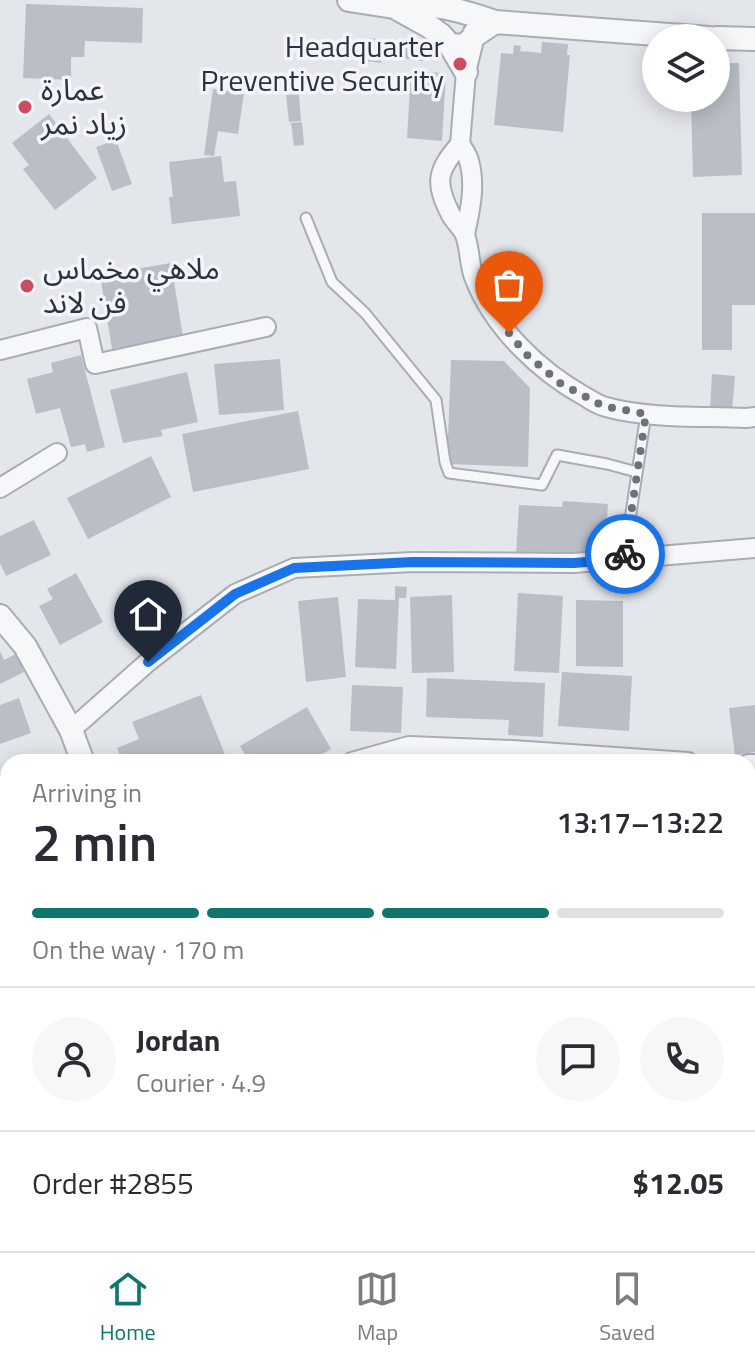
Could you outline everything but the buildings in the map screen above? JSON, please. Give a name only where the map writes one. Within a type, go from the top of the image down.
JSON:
[{"type":"street","points":[[349,0],[394,7],[411,4],[464,11],[495,22],[642,33]]},
{"type":"street","points":[[394,7],[441,35],[466,72]]},
{"type":"street","points":[[464,11],[474,37],[466,72],[460,144],[469,160],[472,188],[465,234]]},
{"type":"street","points":[[450,45],[464,46],[495,22]]},
{"type":"street","points":[[466,72],[495,22]]},
{"type":"street","points":[[730,38],[755,39]]},
{"type":"street","points":[[460,144],[439,174],[440,187],[451,215],[465,234],[474,277],[492,311],[526,354],[560,383],[603,406],[646,414],[755,417]]},
{"type":"street","points":[[0,350],[87,328],[95,364],[266,327]]},
{"type":"street","points":[[0,488],[57,453]]},
{"type":"street","points":[[71,730],[148,662],[235,594],[294,568],[413,562],[574,563],[755,548]]},
{"type":"street","points":[[0,616],[25,646],[71,730],[77,754]]},
{"type":"street","points":[[380,754],[409,746],[571,754]]},
{"type":"lane","points":[[306,218],[332,282],[365,313],[436,400],[449,473],[542,485],[557,455],[637,472]]},
{"type":"lane","points":[[624,559],[646,414]]},
{"type":"way so far","points":[[509,333],[526,354],[560,383],[603,406],[646,414],[625,554]]},
{"type":"place","name":"Headquarter Preventive Security","points":[[460,64]]},
{"type":"place","name":"عمارة زياد نمر","points":[[25,107]]},
{"type":"place","name":"ملاهي مخماس فن لاند","points":[[27,286]]},
{"type":"route","points":[[148,662],[235,594],[294,568],[413,562],[574,563],[624,559],[625,554]]}]
